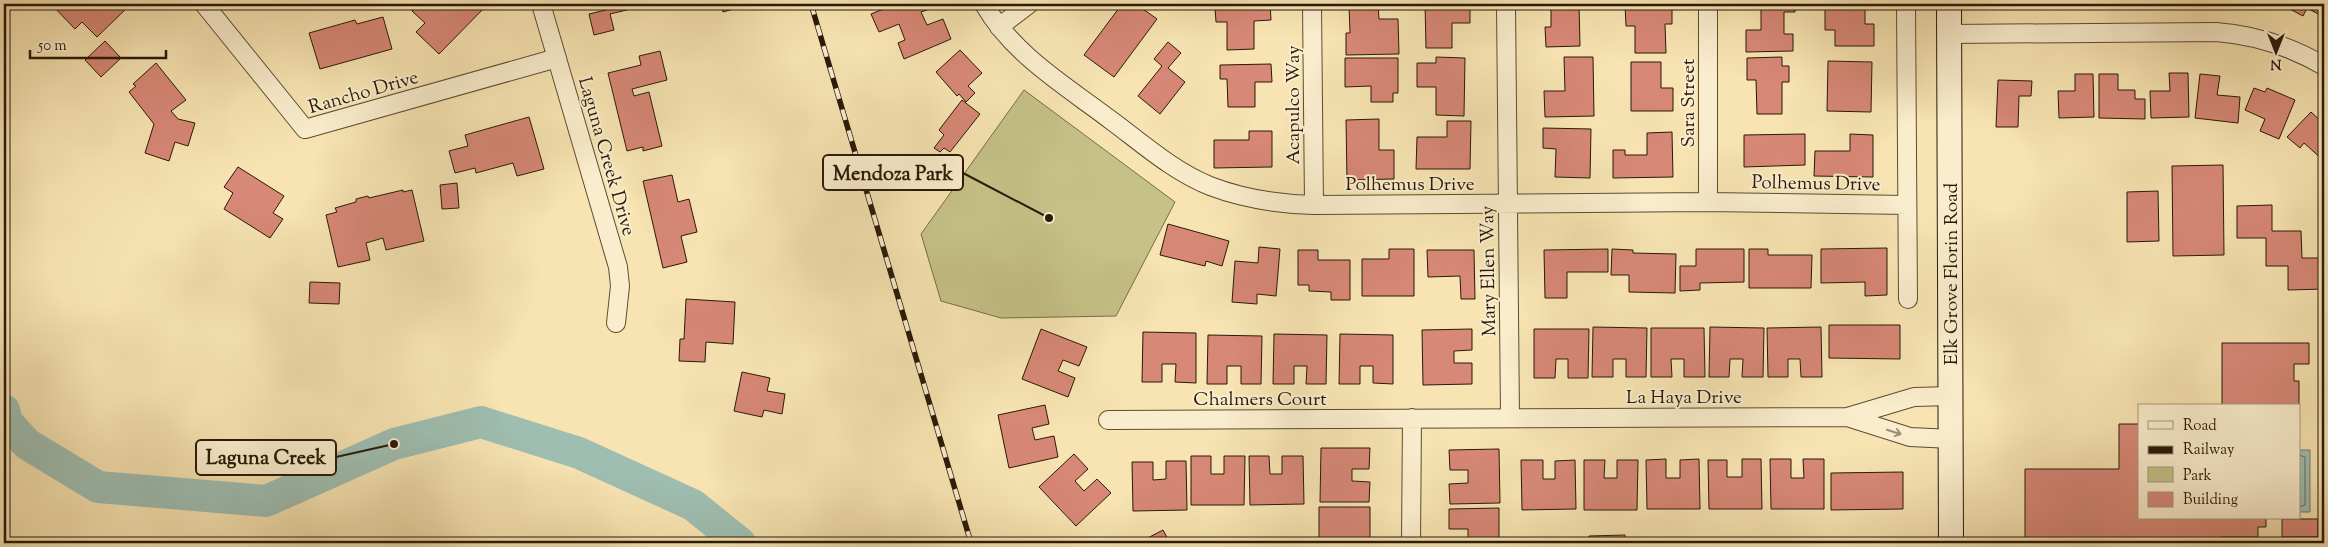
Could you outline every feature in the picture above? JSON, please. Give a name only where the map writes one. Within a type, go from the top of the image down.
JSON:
[{"type":"main road","name":"Elk Grove Florin Road","points":[[1950,4],[1951,543]]},
{"type":"street","name":"Rancho Drive","points":[[204,4],[305,129],[558,58]]},
{"type":"street","name":"Laguna Creek Drive","points":[[541,4],[618,267],[620,295],[616,323]]},
{"type":"street","name":"Polhemus Drive","points":[[984,4],[999,27],[1038,66],[1170,165],[1208,185],[1249,198],[1270,202],[1314,205],[1708,202],[1907,204]]},
{"type":"street","points":[[999,27],[1029,4]]},
{"type":"street","name":"Acapulco Way","points":[[1312,4],[1314,205]]},
{"type":"street","name":"Mary Ellen Way","points":[[1506,4],[1510,417]]},
{"type":"street","name":"Sara Street","points":[[1708,4],[1708,202]]},
{"type":"street","points":[[1906,4],[1908,299]]},
{"type":"street","points":[[1949,34],[2222,32],[2274,42],[2324,66]]},
{"type":"street","points":[[1847,417],[1914,397],[1951,396]]},
{"type":"street","name":"La Haya Drive","points":[[1412,418],[1847,417],[1910,437],[1952,439]]},
{"type":"street","points":[[1411,543],[1412,418]]},
{"type":"street","name":"Chalmers Court","points":[[1108,420],[1412,418]]},
{"type":"green space","points":[[1024,90],[1175,202],[1116,316],[1001,318],[941,301],[921,234]]},
{"type":"water","points":[[2300,450],[2310,450],[2310,512],[2300,512]]},
{"type":"building","points":[[51,4],[130,5],[97,37],[82,22],[75,29]]},
{"type":"building","points":[[419,4],[432,4],[437,9],[442,4],[488,4],[439,54],[416,32],[425,23],[412,11]]},
{"type":"building","points":[[605,4],[638,4],[639,7],[610,14],[614,30],[594,35],[589,14],[606,10]]},
{"type":"building","points":[[720,4],[751,4],[723,12]]},
{"type":"building","points":[[896,4],[934,4],[935,7],[921,12],[927,25],[943,19],[951,39],[904,59],[898,43],[905,40],[899,24],[879,32],[871,14]]},
{"type":"building","points":[[1122,4],[1136,4],[1157,19],[1114,77],[1084,55]]},
{"type":"building","points":[[1249,4],[1270,4],[1271,20],[1254,21],[1254,49],[1227,50],[1227,22],[1216,22],[1215,8],[1249,8]]},
{"type":"building","points":[[1349,4],[1378,4],[1379,19],[1398,19],[1399,54],[1346,55],[1346,33],[1350,33]]},
{"type":"building","points":[[1425,4],[1470,4],[1470,23],[1452,23],[1452,48],[1426,48]]},
{"type":"building","points":[[1551,4],[1579,4],[1580,46],[1546,47],[1545,27],[1551,27]]},
{"type":"building","points":[[1625,4],[1672,4],[1672,24],[1665,24],[1666,53],[1635,53],[1635,26],[1626,26]]},
{"type":"building","points":[[1761,4],[1795,4],[1795,12],[1784,12],[1784,34],[1793,34],[1793,51],[1746,52],[1746,30],[1761,30]]},
{"type":"building","points":[[1825,4],[1865,4],[1865,24],[1874,24],[1874,46],[1835,46],[1835,30],[1825,30]]},
{"type":"building","points":[[2290,4],[2324,4],[2324,17],[2307,8],[2303,16],[2288,8]]},
{"type":"building","points":[[383,17],[392,49],[320,69],[309,33],[355,20],[357,24]]},
{"type":"building","points":[[105,41],[121,58],[101,77],[85,60]]},
{"type":"building","points":[[1168,42],[1181,53],[1168,68],[1185,82],[1160,114],[1138,96],[1162,66],[1154,59]]},
{"type":"building","points":[[960,50],[982,73],[968,86],[975,93],[966,102],[959,94],[957,96],[936,72]]},
{"type":"building","points":[[660,51],[667,80],[632,89],[634,96],[649,92],[662,146],[643,151],[643,147],[627,151],[608,73],[641,65],[639,56]]},
{"type":"building","points":[[1436,57],[1465,58],[1464,116],[1436,115],[1436,87],[1417,87],[1417,63],[1436,63]]},
{"type":"building","points":[[1564,57],[1593,57],[1594,116],[1545,117],[1544,91],[1565,91]]},
{"type":"building","points":[[1782,57],[1782,66],[1789,66],[1789,82],[1782,82],[1782,114],[1757,114],[1756,80],[1747,80],[1747,58]]},
{"type":"building","points":[[1345,58],[1398,58],[1398,93],[1393,93],[1393,102],[1371,102],[1371,86],[1345,87]]},
{"type":"building","points":[[1828,61],[1872,62],[1871,112],[1827,111]]},
{"type":"building","points":[[1631,62],[1661,62],[1661,88],[1673,88],[1673,111],[1631,111]]},
{"type":"building","points":[[156,63],[186,100],[171,111],[178,119],[195,123],[188,146],[175,142],[169,161],[145,153],[154,124],[129,92],[136,86],[133,84]]},
{"type":"building","points":[[1271,64],[1272,82],[1255,82],[1255,107],[1228,107],[1227,79],[1220,79],[1220,65]]},
{"type":"building","points":[[2169,73],[2188,73],[2189,117],[2151,118],[2150,91],[2170,91]]},
{"type":"building","points":[[2075,74],[2093,74],[2094,117],[2059,118],[2058,91],[2075,91]]},
{"type":"building","points":[[2099,74],[2118,74],[2118,90],[2135,90],[2135,99],[2145,99],[2145,119],[2099,118]]},
{"type":"building","points":[[2200,74],[2220,76],[2217,95],[2240,97],[2238,123],[2195,118]]},
{"type":"building","points":[[1998,80],[2032,81],[2031,96],[2019,96],[2018,127],[1996,127]]},
{"type":"building","points":[[2254,88],[2265,92],[2267,88],[2295,100],[2279,139],[2260,131],[2265,119],[2245,110]]},
{"type":"building","points":[[962,100],[980,114],[950,152],[944,148],[940,152],[934,148],[944,135],[939,130]]},
{"type":"building","points":[[2311,112],[2324,124],[2323,160],[2304,143],[2300,148],[2287,137]]},
{"type":"building","points":[[529,117],[544,169],[517,176],[513,163],[476,173],[475,168],[455,173],[449,151],[468,146],[465,135]]},
{"type":"building","points":[[1379,119],[1379,150],[1394,150],[1394,179],[1347,180],[1346,120]]},
{"type":"building","points":[[1447,121],[1471,121],[1470,169],[1416,169],[1417,137],[1447,137]]},
{"type":"building","points":[[1543,128],[1591,129],[1590,178],[1555,177],[1556,149],[1543,148]]},
{"type":"building","points":[[1249,131],[1272,131],[1272,167],[1214,168],[1214,140],[1249,140]]},
{"type":"building","points":[[1672,132],[1673,177],[1613,178],[1613,150],[1625,150],[1625,155],[1647,155],[1647,133]]},
{"type":"building","points":[[1805,134],[1805,165],[1744,167],[1744,135]]},
{"type":"building","points":[[1850,134],[1873,135],[1873,177],[1814,176],[1815,151],[1850,151]]},
{"type":"building","points":[[2223,165],[2224,255],[2173,256],[2172,166]]},
{"type":"building","points":[[238,167],[284,196],[273,213],[283,219],[270,238],[224,209],[233,193],[224,187]]},
{"type":"building","points":[[672,175],[678,202],[689,199],[697,232],[681,236],[687,262],[663,268],[643,181]]},
{"type":"building","points":[[457,183],[459,208],[442,209],[440,185]]},
{"type":"building","points":[[403,190],[403,192],[412,190],[424,241],[386,250],[383,238],[366,243],[370,260],[338,267],[326,215],[337,212],[335,208],[356,202],[356,199]]},
{"type":"building","points":[[2158,191],[2159,241],[2127,242],[2127,192]]},
{"type":"building","points":[[2272,205],[2272,231],[2301,231],[2302,258],[2324,258],[2324,289],[2288,290],[2288,266],[2266,266],[2266,238],[2237,238],[2237,206]]},
{"type":"building","points":[[1168,224],[1229,241],[1222,266],[1206,261],[1205,266],[1160,255]]},
{"type":"building","points":[[1259,247],[1280,249],[1276,296],[1257,294],[1257,304],[1232,302],[1235,261],[1258,263]]},
{"type":"building","points":[[1887,248],[1887,295],[1865,296],[1865,282],[1821,283],[1821,249]]},
{"type":"building","points":[[1389,249],[1414,249],[1414,296],[1362,296],[1362,259],[1389,259]]},
{"type":"building","points":[[1608,249],[1608,272],[1567,272],[1567,298],[1545,298],[1544,250]]},
{"type":"building","points":[[1612,249],[1633,250],[1633,253],[1676,254],[1675,293],[1629,292],[1629,275],[1611,275]]},
{"type":"building","points":[[1696,249],[1744,249],[1744,282],[1700,283],[1700,290],[1680,291],[1680,266],[1696,266]]},
{"type":"building","points":[[1749,249],[1768,249],[1768,255],[1812,255],[1811,288],[1749,288]]},
{"type":"building","points":[[1298,250],[1318,250],[1318,260],[1350,260],[1350,300],[1331,300],[1331,292],[1309,291],[1309,285],[1298,285]]},
{"type":"building","points":[[1427,250],[1474,250],[1475,299],[1461,299],[1460,276],[1428,277]]},
{"type":"building","points":[[310,282],[340,283],[339,304],[309,303]]},
{"type":"building","points":[[686,299],[735,302],[733,344],[706,342],[705,362],[679,361],[680,339],[684,339]]},
{"type":"building","points":[[1829,325],[1900,325],[1900,359],[1829,358]]},
{"type":"building","points":[[1593,327],[1647,328],[1646,377],[1626,377],[1626,359],[1613,359],[1613,377],[1592,377]]},
{"type":"building","points":[[1710,327],[1764,328],[1763,377],[1742,377],[1743,359],[1730,359],[1729,377],[1709,377]]},
{"type":"building","points":[[1821,327],[1822,377],[1801,377],[1800,359],[1788,359],[1788,377],[1768,377],[1767,328]]},
{"type":"building","points":[[1651,328],[1704,328],[1705,377],[1684,377],[1684,359],[1671,359],[1672,377],[1651,377]]},
{"type":"building","points":[[1041,329],[1087,347],[1079,366],[1063,360],[1058,371],[1075,378],[1068,397],[1022,379]]},
{"type":"building","points":[[1472,329],[1472,350],[1454,351],[1454,363],[1472,363],[1472,384],[1423,385],[1422,330]]},
{"type":"building","points":[[1534,329],[1589,329],[1588,378],[1568,378],[1568,359],[1556,359],[1555,378],[1534,378]]},
{"type":"building","points":[[1143,332],[1196,333],[1196,383],[1175,382],[1176,364],[1162,364],[1162,382],[1142,382]]},
{"type":"building","points":[[1274,334],[1327,335],[1326,384],[1306,384],[1307,366],[1294,366],[1294,384],[1273,384]]},
{"type":"building","points":[[1340,334],[1393,335],[1393,384],[1373,383],[1373,366],[1360,366],[1360,384],[1339,384]]},
{"type":"building","points":[[1208,335],[1262,336],[1261,384],[1241,384],[1241,366],[1227,366],[1227,384],[1207,384]]},
{"type":"building","points":[[2222,343],[2309,343],[2309,364],[2294,364],[2294,381],[2299,381],[2299,404],[2222,404]]},
{"type":"building","points":[[742,372],[770,378],[767,391],[785,394],[782,414],[764,410],[762,417],[734,411]]},
{"type":"building","points":[[1045,405],[1049,424],[1032,428],[1035,440],[1054,436],[1058,457],[1009,468],[998,415]]},
{"type":"building","points":[[2119,424],[2138,424],[2138,520],[2266,520],[2266,527],[2258,527],[2258,537],[2221,537],[2221,543],[2025,543],[2025,469],[2119,469]]},
{"type":"building","points":[[1321,448],[1370,448],[1369,469],[1352,469],[1352,481],[1370,482],[1369,502],[1320,502]]},
{"type":"building","points":[[1499,449],[1500,503],[1450,504],[1449,484],[1468,483],[1468,470],[1450,470],[1449,450]]},
{"type":"building","points":[[1074,454],[1088,469],[1075,481],[1084,491],[1097,479],[1111,493],[1076,526],[1039,487]]},
{"type":"building","points":[[1191,456],[1211,456],[1211,474],[1224,474],[1224,456],[1245,456],[1244,505],[1191,505]]},
{"type":"building","points":[[1249,456],[1269,456],[1270,474],[1282,474],[1282,456],[1303,456],[1304,504],[1250,505]]},
{"type":"building","points":[[1666,459],[1666,478],[1680,478],[1680,460],[1699,459],[1700,509],[1647,509],[1646,460]]},
{"type":"building","points":[[1742,459],[1761,459],[1762,509],[1709,509],[1708,460],[1727,460],[1727,477],[1742,477]]},
{"type":"building","points":[[1770,459],[1791,459],[1791,478],[1804,478],[1803,459],[1824,459],[1824,509],[1771,509]]},
{"type":"building","points":[[1521,460],[1543,460],[1543,479],[1555,479],[1555,461],[1575,460],[1576,509],[1522,510]]},
{"type":"building","points":[[1584,460],[1605,460],[1604,478],[1617,478],[1617,460],[1638,460],[1637,510],[1584,510]]},
{"type":"building","points":[[1166,461],[1186,461],[1187,510],[1133,511],[1132,462],[1153,462],[1153,480],[1166,479]]},
{"type":"building","points":[[1903,472],[1903,509],[1831,510],[1831,473]]},
{"type":"building","points":[[1319,507],[1370,507],[1370,543],[1319,543]]},
{"type":"building","points":[[1499,508],[1499,543],[1450,543],[1468,541],[1468,529],[1449,529],[1449,509]]},
{"type":"building","points":[[2318,519],[2318,537],[2282,537],[2282,520]]},
{"type":"building","points":[[1163,530],[1170,543],[1138,543]]},
{"type":"building","points":[[1625,535],[1625,543],[1589,543],[1589,536]]},
{"type":"building","points":[[1245,541],[1245,543],[1191,543],[1191,542]]},
{"type":"waterway","points":[[4,410],[7,422],[27,444],[98,487],[266,501],[394,444],[481,422],[579,453],[693,505],[740,543]]},
{"type":"railway","points":[[811,4],[971,543]]},
{"type":"place","name":"Mendoza Park","points":[[1049,218]]},
{"type":"place","name":"Laguna Creek","points":[[394,444]]}]
